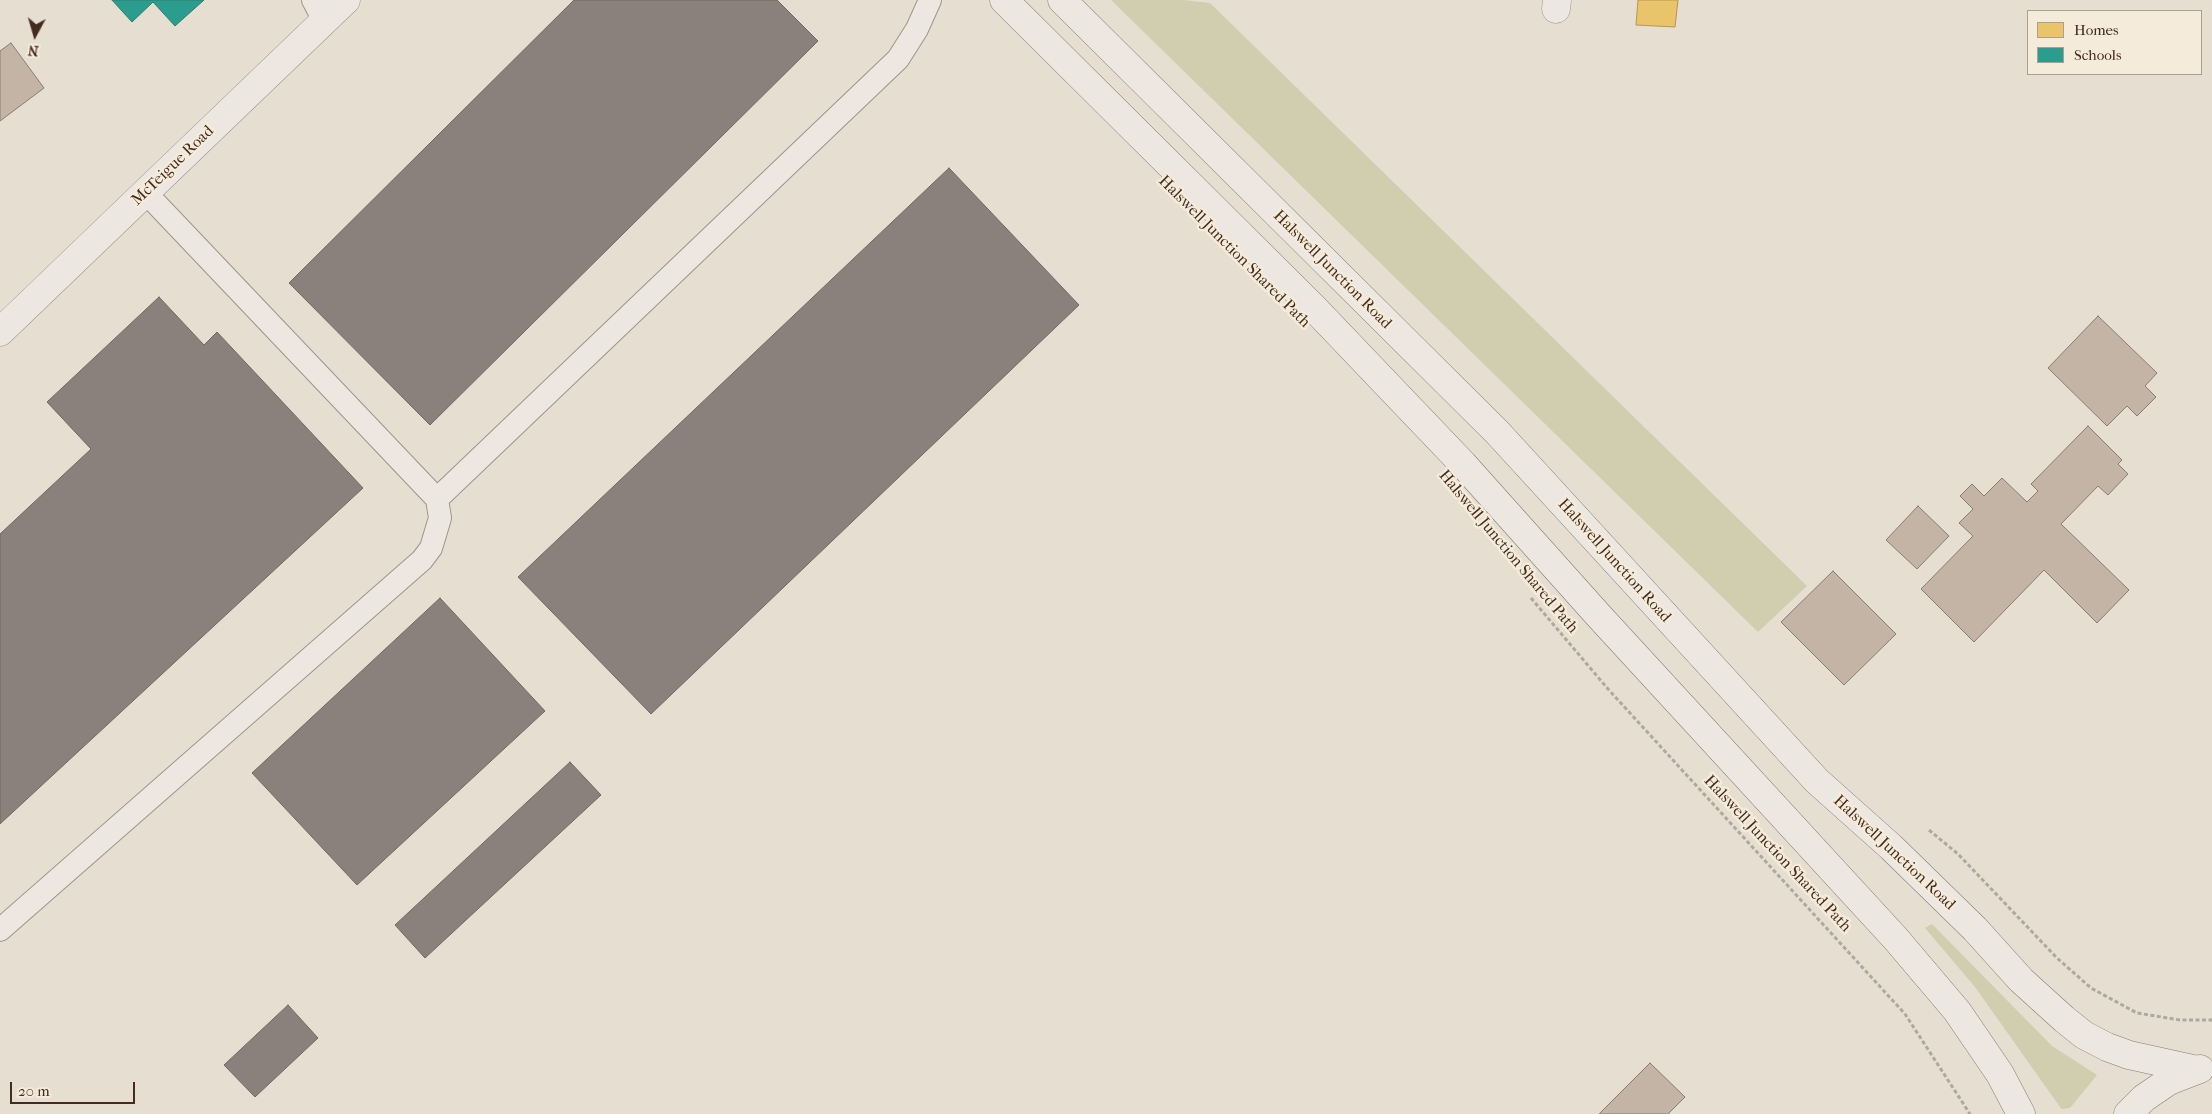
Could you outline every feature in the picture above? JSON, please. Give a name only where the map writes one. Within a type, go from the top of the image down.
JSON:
[{"type":"main road","name":"McTeigue Road","points":[[0,332],[146,193],[318,11],[346,0]]},
{"type":"main road","points":[[1004,0],[1314,308],[1462,464],[1896,939],[1957,1011],[2000,1074],[2022,1114]]},
{"type":"main road","name":"Halswell Junction Road","points":[[1062,0],[1497,432],[1816,781],[1891,847],[1954,908],[2020,980],[2064,1019],[2084,1034],[2107,1047],[2129,1055],[2204,1069]]},
{"type":"main road","points":[[2128,1114],[2144,1098],[2169,1081],[2204,1069]]},
{"type":"lane","points":[[437,499],[898,60],[917,29],[930,0]]},
{"type":"lane","points":[[0,930],[422,560],[431,548],[440,518],[437,499],[146,193]]},
{"type":"path","name":"Halswell Junction Shared Path","points":[[1526,592],[1608,689],[1905,1014],[1970,1114]]},
{"type":"path","points":[[1925,827],[1958,854],[2057,958],[2091,988],[2137,1013],[2180,1020],[2212,1020]]},
{"type":"shaded area","points":[[1111,0],[1183,0],[1210,3],[1807,586],[1758,632]]},
{"type":"shaded area","points":[[1932,924],[2052,1046],[2097,1075],[2070,1108],[2062,1109],[2060,1107],[1975,987],[1925,928]]},
{"type":"building: Homes","points":[[1638,0],[1678,0],[1675,27],[1636,25]]},
{"type":"building: Schools","points":[[112,0],[204,0],[175,26],[153,2],[132,22]]},
{"type":"building: Industry","points":[[574,0],[777,0],[818,41],[430,425],[289,283]]},
{"type":"building: Industry","points":[[949,168],[1079,305],[651,714],[518,577]]},
{"type":"building: Industry","points":[[159,297],[204,345],[217,332],[363,488],[0,824],[0,534],[91,449],[47,402]]},
{"type":"building: Industry","points":[[440,598],[545,711],[357,885],[252,773]]},
{"type":"building: Industry","points":[[570,762],[601,795],[425,958],[395,925]]},
{"type":"building: Industry","points":[[288,1005],[318,1038],[255,1097],[224,1065]]},
{"type":"building: Other","points":[[11,43],[44,88],[0,121],[0,51]]},
{"type":"building: Other","points":[[2098,316],[2157,373],[2145,386],[2156,397],[2137,416],[2127,406],[2107,426],[2048,368]]},
{"type":"building: Other","points":[[2088,426],[2122,460],[2118,464],[2128,474],[2108,495],[2098,486],[2061,524],[2129,590],[2097,623],[2044,570],[1974,642],[1921,589],[1973,536],[1959,523],[1973,509],[1960,496],[1972,484],[1984,496],[2002,478],[2027,502],[2038,491],[2031,484]]},
{"type":"building: Other","points":[[1918,506],[1949,536],[1917,569],[1886,540]]},
{"type":"building: Other","points":[[1833,571],[1896,634],[1844,685],[1781,622]]},
{"type":"building: Other","points":[[1650,1063],[1685,1097],[1668,1114],[1599,1114]]}]
